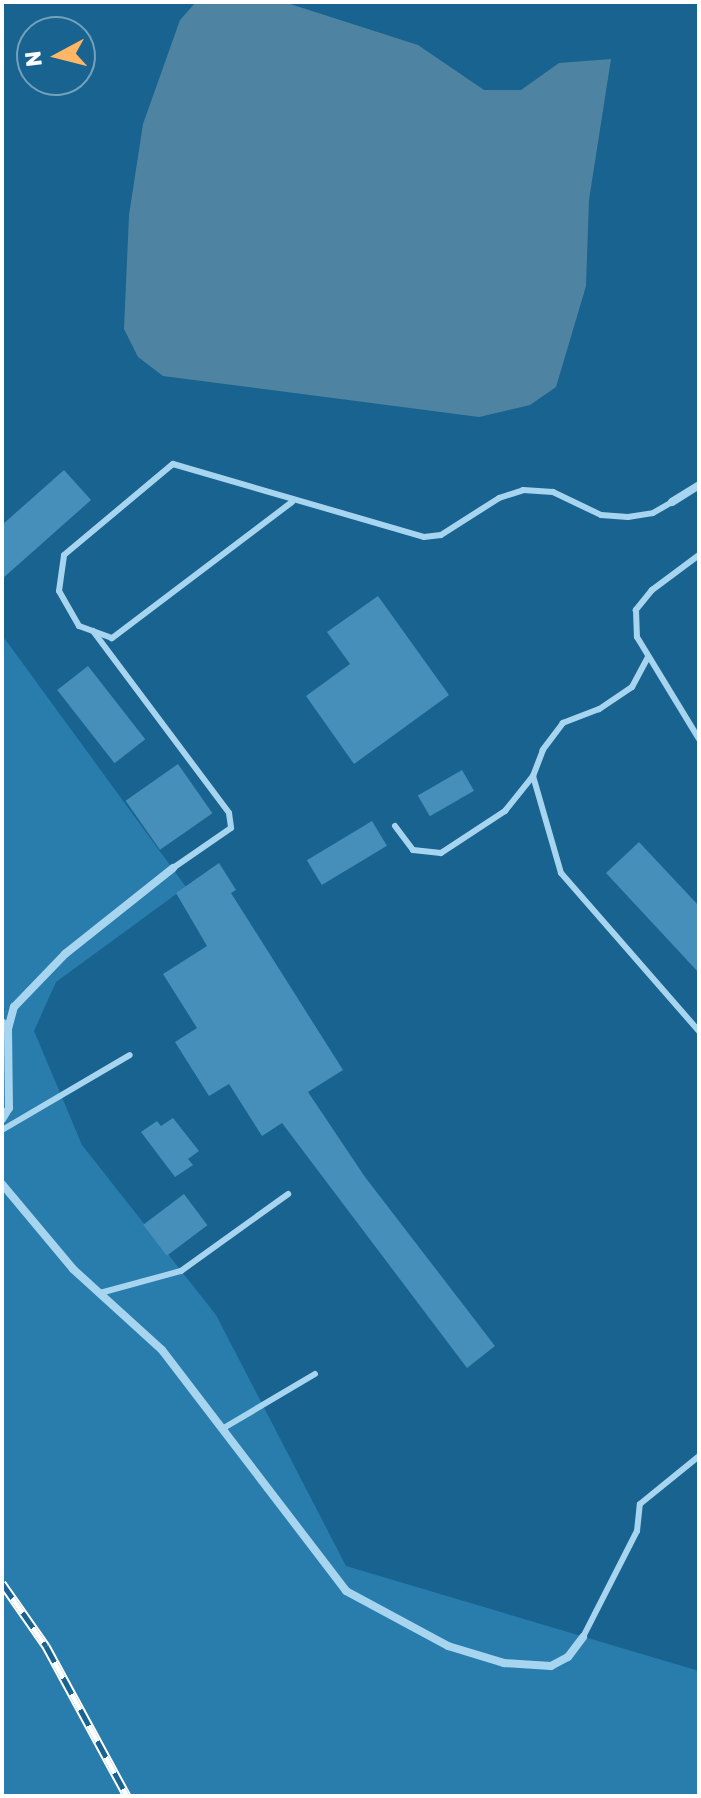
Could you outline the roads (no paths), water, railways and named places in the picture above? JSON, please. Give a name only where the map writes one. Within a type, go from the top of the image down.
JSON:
[{"type":"street","points":[[672,502],[699,485]]},
{"type":"street","points":[[2,1119],[9,1108],[5,1025],[14,1007],[47,971],[173,868]]},
{"type":"street","points":[[2,1184],[100,1293],[162,1350],[346,1591],[448,1646],[518,1665],[551,1666],[568,1657],[583,1637]]},
{"type":"lane","points":[[292,502],[112,638],[79,626],[59,591],[64,555],[173,464],[292,502],[424,537],[441,535],[499,498],[523,490],[553,492],[601,515],[628,517],[653,513],[672,502]]},
{"type":"lane","points":[[699,555],[652,590],[636,610],[637,637],[676,694],[699,739]]},
{"type":"lane","points":[[92,631],[229,813],[231,828],[173,868]]},
{"type":"lane","points":[[395,826],[413,850],[441,853],[505,811],[533,776],[543,750],[563,723],[599,709],[632,687],[648,657]]},
{"type":"lane","points":[[533,776],[561,873],[699,1031]]},
{"type":"lane","points":[[2,1130],[130,1055]]},
{"type":"lane","points":[[100,1293],[181,1271],[288,1194]]},
{"type":"lane","points":[[222,1429],[315,1374]]},
{"type":"lane","points":[[583,1637],[637,1531],[640,1504],[699,1456]]},
{"type":"railway","points":[[2,1583],[46,1646],[127,1796]]}]
